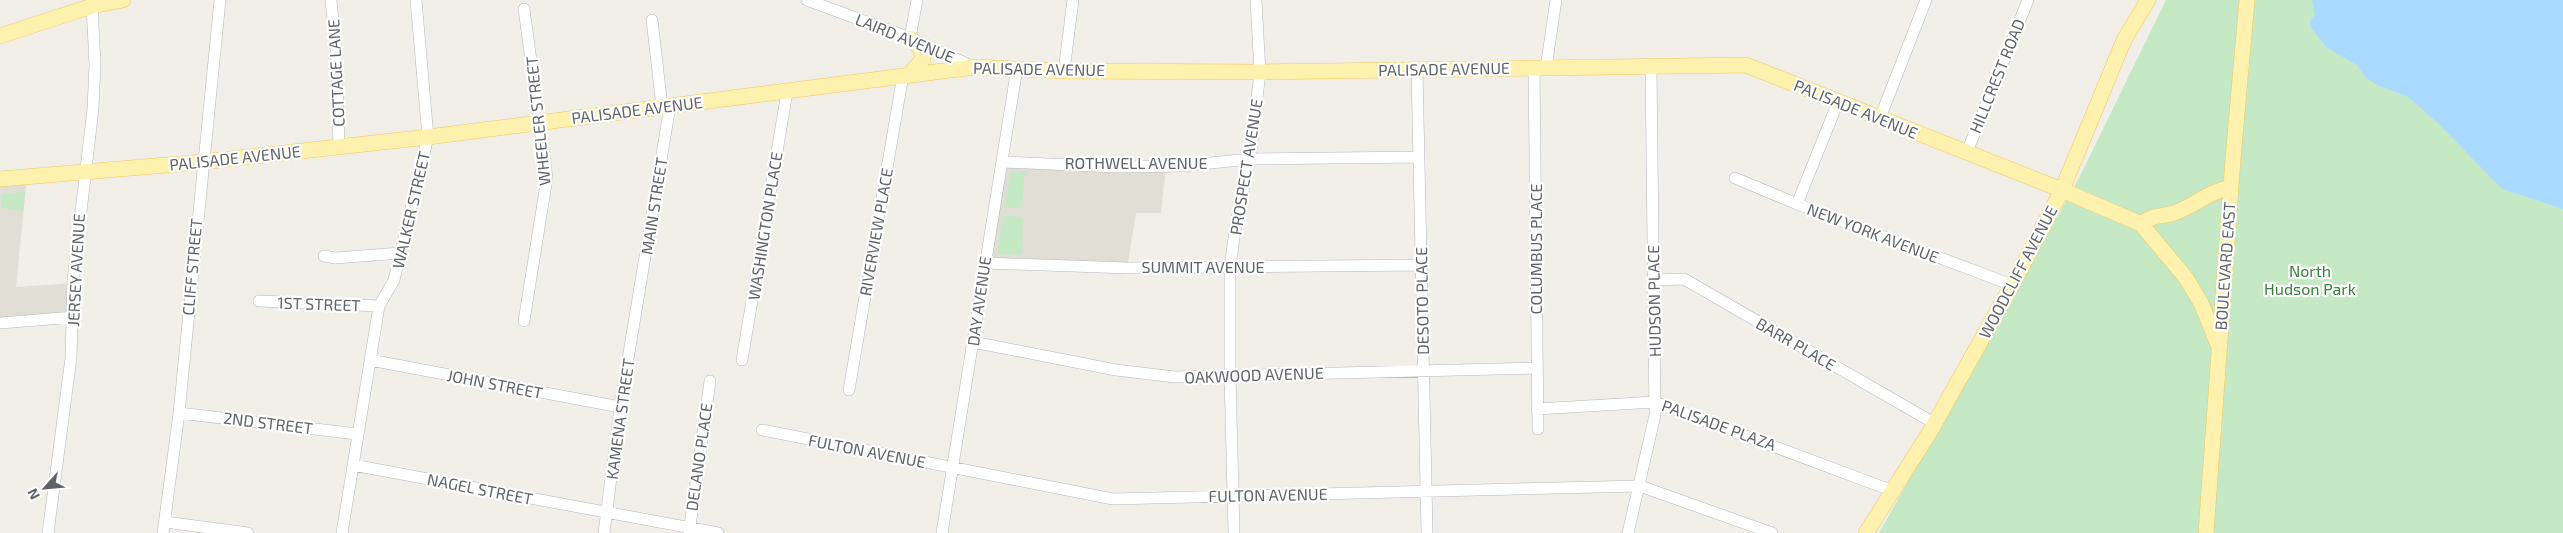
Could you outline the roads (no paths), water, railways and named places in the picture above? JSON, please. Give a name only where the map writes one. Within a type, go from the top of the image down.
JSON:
[{"type":"main road","points":[[0,36],[92,6],[123,0]]},
{"type":"main road","name":"WOODCLIFF AVENUE","points":[[1866,533],[1934,424],[2012,285],[2062,190],[2124,40],[2148,0]]},
{"type":"main road","name":"BOULEVARD EAST","points":[[2206,533],[2230,187],[2247,0]]},
{"type":"main road","points":[[907,74],[924,59],[921,49],[910,38]]},
{"type":"main road","name":"PALISADE AVENUE","points":[[0,179],[202,162],[428,137],[787,92],[907,74],[974,67],[1064,71],[1260,72],[1746,65],[2062,190],[2141,224]]},
{"type":"main road","points":[[2219,347],[2201,303],[2186,278],[2141,224],[2147,219],[2182,210],[2214,190],[2230,187]]},
{"type":"street","name":"CLIFF STREET","points":[[164,528],[179,412],[202,162],[220,0]]},
{"type":"street","name":"COTTAGE LANE","points":[[332,0],[336,50],[339,146]]},
{"type":"street","name":"WALKER STREET","points":[[342,533],[379,306],[394,280],[428,137],[416,0]]},
{"type":"street","name":"LAIRD AVENUE","points":[[807,0],[910,38],[974,67]]},
{"type":"street","points":[[910,38],[917,0]]},
{"type":"street","points":[[1064,71],[1073,0]]},
{"type":"street","name":"PROSPECT AVENUE","points":[[1234,533],[1230,375],[1230,267],[1236,224],[1250,159],[1260,72],[1256,0]]},
{"type":"street","name":"COLUMBUS PLACE","points":[[1538,429],[1540,68],[1556,0]]},
{"type":"street","points":[[1880,118],[1926,0]]},
{"type":"street","name":"HILLCREST ROAD","points":[[1966,152],[2028,0]]},
{"type":"street","name":"JERSEY AVENUE","points":[[48,533],[71,358],[74,317],[73,280],[82,186],[87,172],[96,64],[92,6]]},
{"type":"street","name":"WHEELER STREET","points":[[524,9],[547,178],[524,321]]},
{"type":"street","name":"MAIN STREET","points":[[638,306],[666,106],[652,20]]},
{"type":"street","name":"HUDSON PLACE","points":[[1628,533],[1655,415],[1651,66]]},
{"type":"street","name":"DAY AVENUE","points":[[942,533],[984,263],[1003,162],[1017,68]]},
{"type":"street","name":"DESOTO PLACE","points":[[1417,70],[1427,533]]},
{"type":"street","name":"RIVERVIEW PLACE","points":[[849,390],[907,74]]},
{"type":"street","name":"WASHINGTON PLACE","points":[[742,360],[787,92]]},
{"type":"street","points":[[1796,204],[1838,102]]},
{"type":"street","name":"ROTHWELL AVENUE","points":[[1003,162],[1118,167],[1182,166],[1250,159],[1419,157]]},
{"type":"street","name":"NEW YORK AVENUE","points":[[1734,178],[1796,204],[2012,285]]},
{"type":"street","points":[[324,256],[336,258],[401,253]]},
{"type":"street","name":"SUMMIT AVENUE","points":[[984,263],[1127,268],[1422,266]]},
{"type":"street","name":"BARR PLACE","points":[[1654,280],[1684,279],[1934,424]]},
{"type":"street","name":"1ST STREET","points":[[259,301],[379,306]]},
{"type":"street","name":"KAMENA STREET","points":[[604,533],[620,407],[638,306]]},
{"type":"street","points":[[0,323],[74,317]]},
{"type":"street","name":"OAKWOOD AVENUE","points":[[973,342],[1148,375],[1175,377],[1537,368]]},
{"type":"street","name":"JOHN STREET","points":[[370,360],[620,407]]},
{"type":"street","name":"DELANO PLACE","points":[[689,531],[710,381]]},
{"type":"street","name":"PALISADE PLAZA","points":[[1537,409],[1655,402],[1893,490]]},
{"type":"street","name":"2ND STREET","points":[[179,412],[357,434]]},
{"type":"street","name":"FULTON AVENUE","points":[[762,430],[1113,499],[1640,486],[1772,533]]},
{"type":"street","name":"NAGEL STREET","points":[[353,465],[606,513],[689,531],[718,533]]},
{"type":"street","points":[[164,528],[248,533]]},
{"type":"water","points":[[2312,0],[2563,0],[2563,209],[2502,189],[2439,124],[2407,96],[2379,86],[2366,78],[2357,65],[2326,47],[2310,26],[2310,21],[2315,15]]},
{"type":"park label","name":"North Hudson Park","points":[[2310,280]]}]
